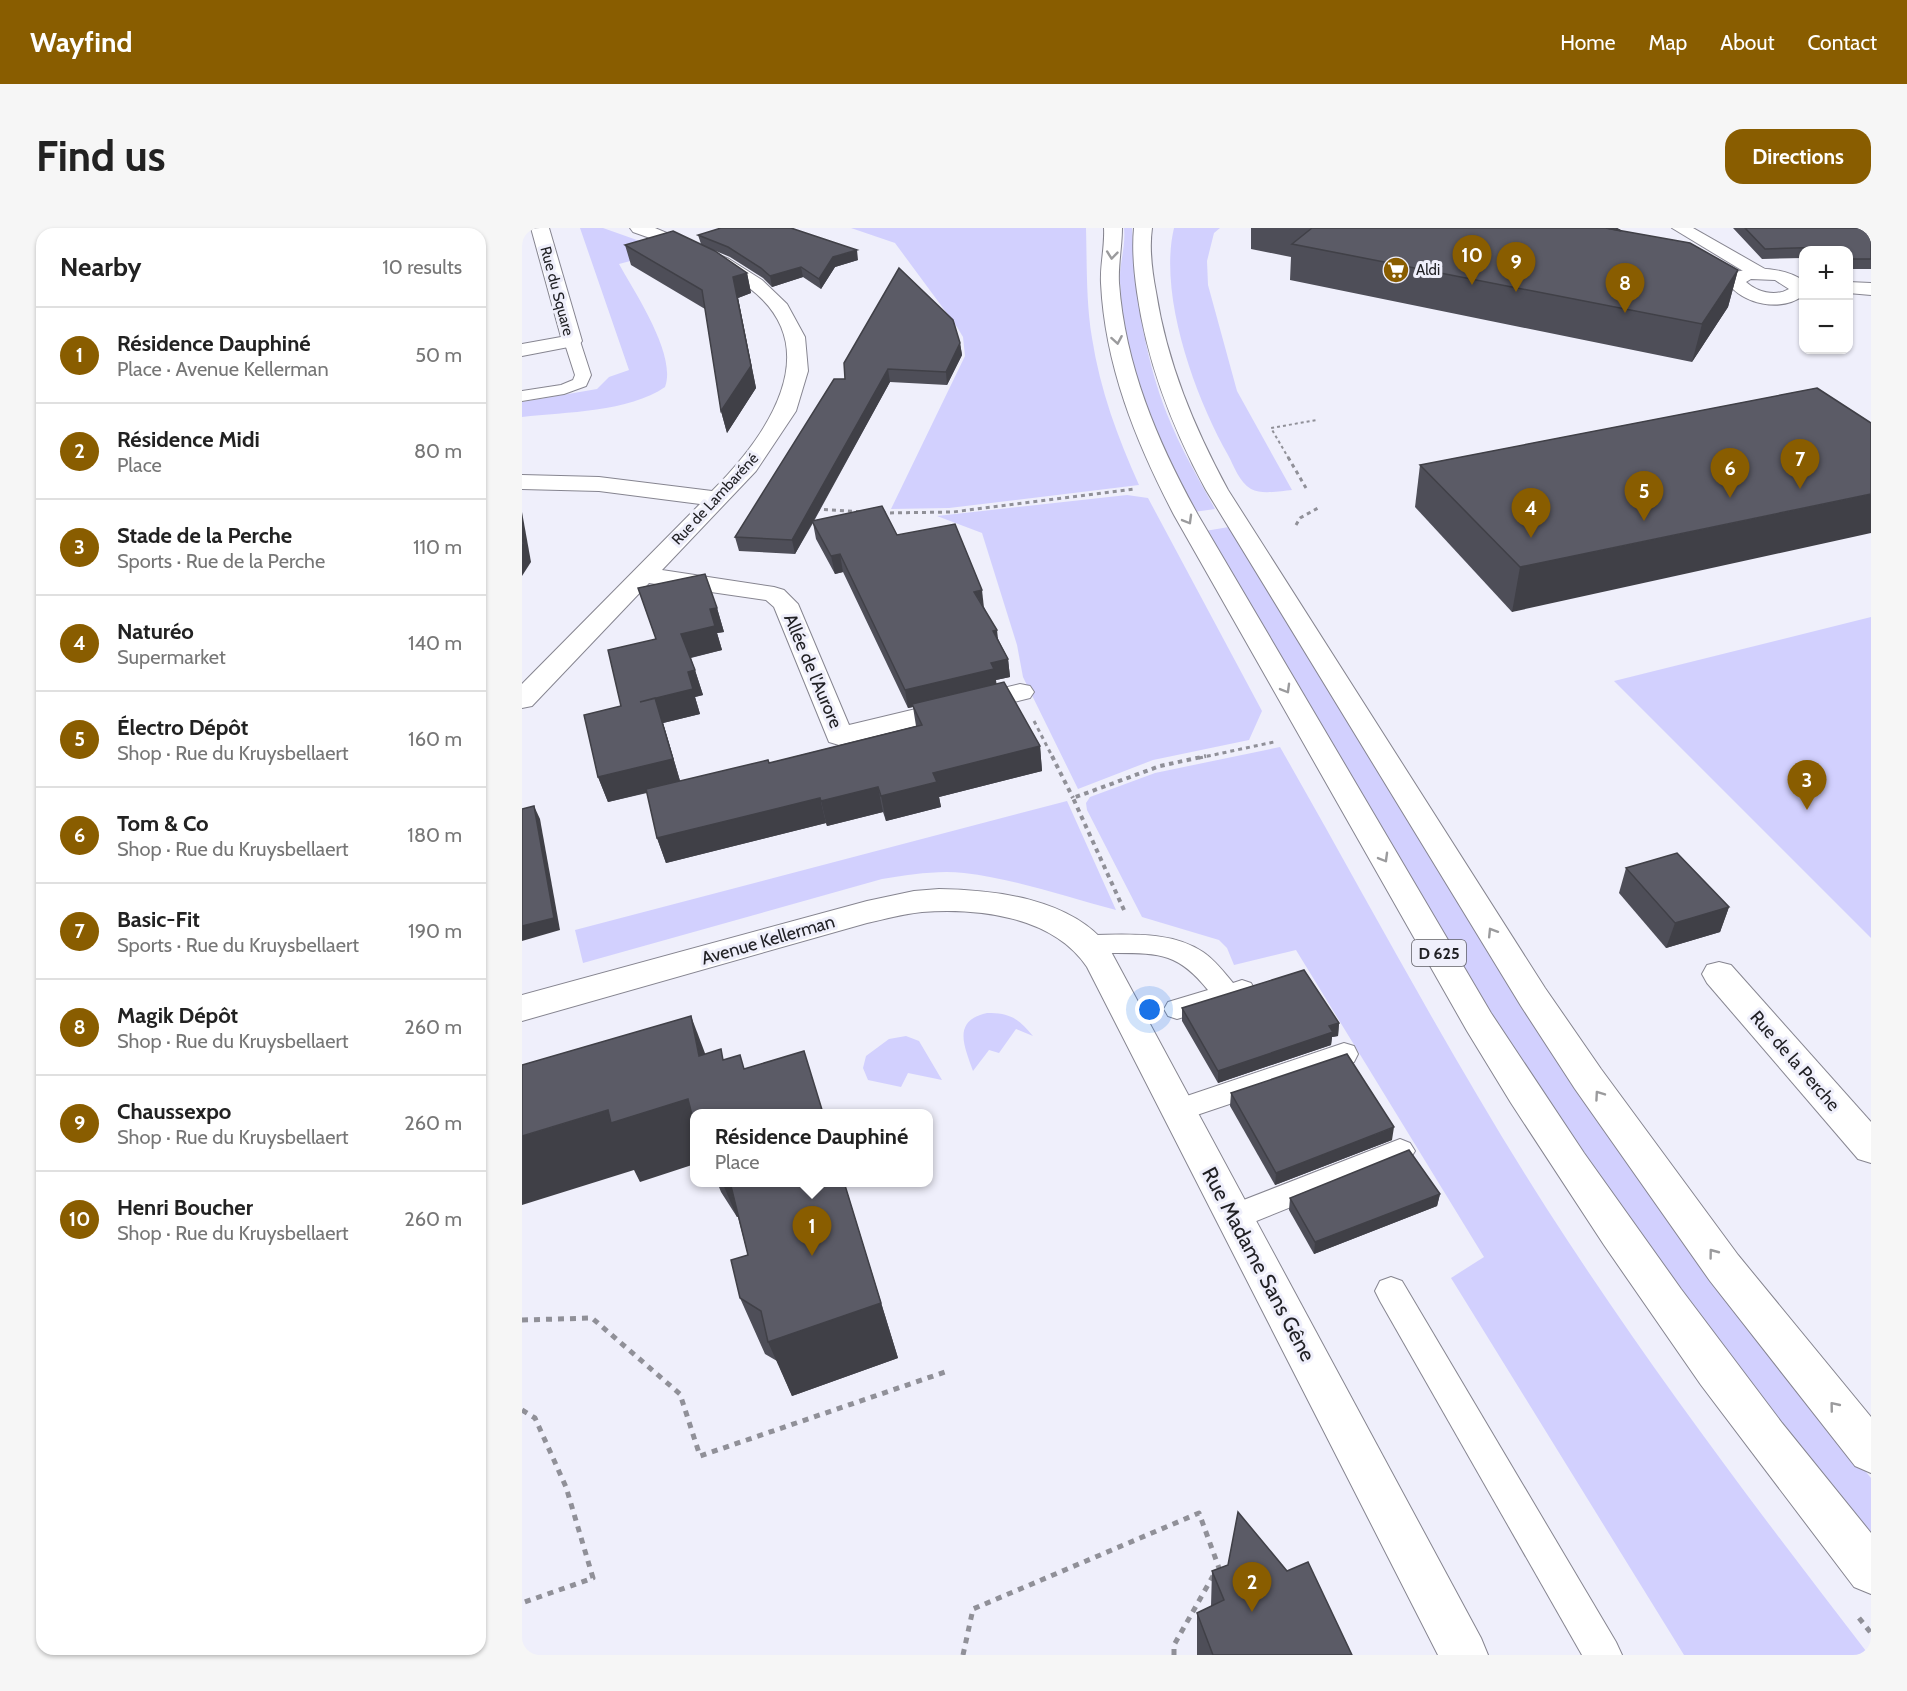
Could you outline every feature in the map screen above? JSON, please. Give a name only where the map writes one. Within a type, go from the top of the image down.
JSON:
[{"type":"street","name":"Rue du Square","points":[[522,350],[572,341],[540,228]]},
{"type":"street","name":"Rue de Lambaréné","points":[[522,700],[755,457],[788,404],[798,374],[798,354],[794,336],[786,317],[771,296],[746,275],[715,258],[639,228]]},
{"type":"street","name":"D 625","points":[[1113,228],[1110,282],[1115,330],[1124,372],[1149,443],[1186,515],[1479,1022],[1534,1109],[1653,1285],[1780,1456],[1871,1570]]},
{"type":"street","name":"D 625","points":[[1143,228],[1142,250],[1146,297],[1160,362],[1182,422],[1217,490],[1533,997],[1594,1088],[1717,1258],[1871,1451]]},
{"type":"street","points":[[1681,228],[1759,273]]},
{"type":"street","points":[[1799,285],[1782,277],[1759,273],[1727,279],[1744,291],[1769,297],[1794,295],[1799,290]]},
{"type":"street","points":[[1853,287],[1871,289]]},
{"type":"street","points":[[522,482],[599,484],[717,499]]},
{"type":"street","name":"Allée de l'Aurore","points":[[644,574],[758,591],[780,599],[785,604],[839,736],[1020,692]]},
{"type":"street","name":"Avenue Kellerman","points":[[522,1008],[894,906],[921,901],[947,900],[969,901],[1018,910]]},
{"type":"street","name":"Rue Madame Sans Gêne","points":[[1018,910],[1074,932],[1088,944],[1102,963],[1464,1655]]},
{"type":"street","name":"Rue de la Perche","points":[[1719,974],[1871,1148]]},
{"type":"lane","points":[[522,396],[564,389],[580,383],[583,375],[572,341]]},
{"type":"lane","points":[[1088,944],[1170,949],[1196,960],[1227,994]]},
{"type":"lane","points":[[1177,1009],[1260,984]]},
{"type":"lane","points":[[1179,1110],[1344,1054]]},
{"type":"lane","points":[[1234,1217],[1400,1151]]},
{"type":"lane","points":[[1391,1291],[1604,1655]]},
{"type":"path","points":[[1306,488],[1271,428],[1317,420]]},
{"type":"path","points":[[875,513],[952,512],[1138,489]]},
{"type":"path","points":[[1296,525],[1300,518],[1318,508]]},
{"type":"path","points":[[816,509],[863,512]]},
{"type":"path","points":[[1020,692],[1073,798],[1141,946]]},
{"type":"path","points":[[1073,798],[1160,766],[1276,741]]},
{"type":"path","points":[[522,1320],[592,1317],[680,1394],[700,1456],[945,1372]]},
{"type":"path","points":[[522,1410],[534,1418],[566,1487],[593,1578],[522,1603]]},
{"type":"path","points":[[963,1655],[973,1609],[1199,1513],[1219,1568]]},
{"type":"path","points":[[1173,1655],[1174,1645],[1219,1568],[1230,1564]]},
{"type":"shaded area","points":[[580,228],[603,228],[668,251],[619,264],[653,324],[660,342],[667,374],[665,387],[634,402],[616,406],[522,417],[522,402],[597,389],[609,377],[629,370]]},
{"type":"shaded area","points":[[851,228],[1086,228],[1087,283],[1095,357],[1111,413],[1139,485],[949,508],[891,509],[965,356],[963,337],[895,243]]},
{"type":"shaded area","points":[[1124,228],[1132,228],[1142,323],[1159,392],[1178,438],[1215,509],[1194,512],[1167,458],[1144,401],[1128,343],[1123,313],[1120,275]]},
{"type":"shaded area","points":[[1174,228],[1220,228],[1214,233],[1207,261],[1208,285],[1237,391],[1292,490],[1260,492],[1247,486],[1237,474],[1203,404],[1192,375],[1175,314],[1170,255]]},
{"type":"shaded area","points":[[1127,495],[1148,498],[1262,711],[1249,740],[1153,760],[1078,789],[1023,677],[1017,645],[982,533],[937,516]]},
{"type":"shaded area","points":[[1229,527],[1534,1025],[1801,1393],[1871,1478],[1871,1545],[1804,1461],[1546,1106],[1205,531]]},
{"type":"shaded area","points":[[1871,617],[1871,938],[1614,681]]},
{"type":"shaded area","points":[[1280,747],[1444,1038],[1547,1209],[1623,1323],[1703,1435],[1869,1655],[1684,1655],[1451,1278],[1484,1257],[1296,950],[1234,965],[1227,948],[1219,940],[1142,917],[1087,810],[1086,803],[1090,797],[1155,773]]},
{"type":"shaded area","points":[[1067,801],[1116,910],[1022,884],[983,876],[954,872],[923,873],[882,879],[583,963],[575,930]]},
{"type":"shaded area","points":[[987,1013],[1002,1014],[1013,1018],[1033,1036],[1016,1029],[999,1053],[989,1050],[973,1071],[964,1043],[965,1028],[976,1017]]},
{"type":"shaded area","points":[[906,1036],[919,1041],[942,1080],[908,1073],[901,1087],[868,1080],[863,1068],[866,1056],[889,1039]]},
{"type":"building","points":[[721,228],[791,228],[857,250],[833,257],[819,279],[801,267],[770,276],[728,247],[698,235]]},
{"type":"building","points":[[1312,228],[1606,228],[1690,243],[1738,270],[1702,324],[1292,244]]},
{"type":"building","points":[[1745,228],[1871,228],[1871,259],[1853,259],[1853,246],[1799,246],[1799,248],[1765,249]]},
{"type":"building","points":[[673,231],[715,251],[747,273],[733,277],[751,366],[721,411],[702,290],[625,245]]},
{"type":"building","points":[[899,268],[953,320],[960,343],[946,372],[888,369],[792,540],[735,537],[834,379],[845,379],[844,363]]},
{"type":"building","points":[[1817,388],[1871,423],[1871,494],[1520,567],[1420,465]]},
{"type":"building","points":[[882,506],[897,535],[955,524],[982,590],[974,592],[997,630],[993,631],[1008,659],[991,663],[994,669],[905,690],[840,554],[831,556],[812,521]]},
{"type":"building","points":[[705,574],[717,608],[710,609],[715,626],[681,634],[695,670],[688,672],[693,689],[655,698],[673,759],[598,777],[584,715],[621,706],[608,650],[656,639],[638,588]]},
{"type":"building","points":[[1004,682],[1040,746],[933,773],[937,782],[881,796],[878,787],[821,801],[820,798],[657,838],[646,789],[768,760],[769,763],[922,725],[912,704]]},
{"type":"building","points":[[534,806],[554,918],[522,926],[522,809]]},
{"type":"building","points":[[1677,853],[1729,907],[1675,923],[1626,868]]},
{"type":"building","points":[[1304,970],[1339,1023],[1329,1026],[1333,1032],[1218,1071],[1182,1008]]},
{"type":"building","points":[[691,1016],[699,1056],[721,1049],[723,1060],[740,1055],[744,1069],[804,1051],[822,1109],[690,1109],[688,1099],[611,1123],[608,1110],[522,1136],[522,1065]]},
{"type":"building","points":[[1347,1054],[1394,1127],[1276,1173],[1231,1093]]},
{"type":"building","points":[[1409,1150],[1440,1194],[1315,1242],[1290,1198]]},
{"type":"building","points":[[731,1187],[846,1187],[881,1303],[768,1342],[761,1311],[740,1298],[731,1260],[748,1255]]},
{"type":"building","points":[[1238,1512],[1287,1571],[1308,1562],[1352,1655],[1213,1655],[1197,1613],[1224,1600],[1212,1571],[1228,1565]]},
{"type":"place","name":"Aldi","points":[[1396,270]]},
{"type":"place","name":"Henri Boucher","points":[[1472,285]]},
{"type":"place","name":"Chaussexpo","points":[[1516,292]]},
{"type":"place","name":"Magik Dépôt","points":[[1625,313]]},
{"type":"place","name":"Basic-Fit","points":[[1800,489]]},
{"type":"place","name":"Tom & Co","points":[[1730,498]]},
{"type":"place","name":"Électro Dépôt","points":[[1644,521]]},
{"type":"place","name":"Naturéo","points":[[1531,538]]},
{"type":"place","name":"Stade de la Perche","points":[[1807,810]]},
{"type":"place","name":"Résidence Dauphiné","points":[[812,1256]]},
{"type":"place","name":"Résidence Midi","points":[[1252,1612]]}]
